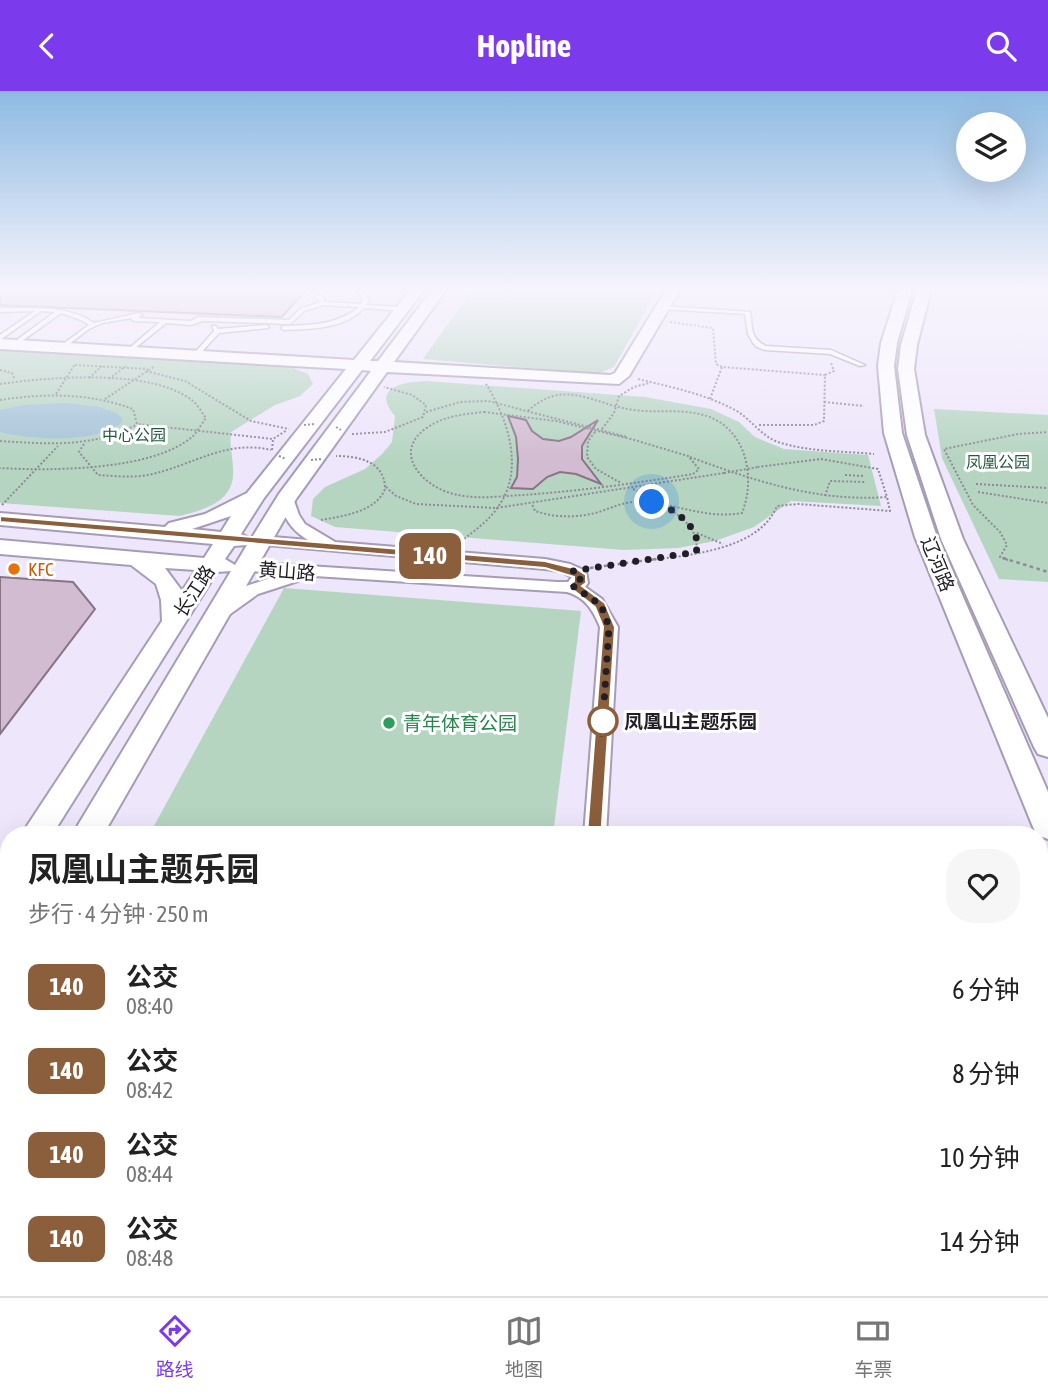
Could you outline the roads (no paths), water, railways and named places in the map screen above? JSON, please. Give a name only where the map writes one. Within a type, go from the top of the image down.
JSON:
[{"type":"main road","points":[[34,346],[90,350],[131,357],[195,356],[332,365],[362,375]]},
{"type":"main road","name":"长江路","points":[[92,826],[214,618],[379,346]]},
{"type":"main road","name":"长江路","points":[[42,826],[255,496],[362,375],[380,367],[396,346]]},
{"type":"main road","points":[[380,367],[613,380],[621,376],[639,346]]},
{"type":"main road","name":"辽河路","points":[[889,346],[886,366],[893,433],[926,537],[1048,826]]},
{"type":"main road","name":"辽河路","points":[[909,346],[906,369],[916,435],[952,539],[1048,747]]},
{"type":"main road","points":[[140,532],[197,523],[255,496]]},
{"type":"main road","name":"黄山路","points":[[0,519],[261,541]]},
{"type":"main road","name":"黄山路","points":[[0,547],[245,567]]},
{"type":"main road","points":[[135,558],[167,580],[174,622]]},
{"type":"street","points":[[286,498],[294,523],[301,530],[345,549]]},
{"type":"street","name":"黄山路","points":[[261,541],[545,564],[573,579],[601,605],[609,627],[596,826]]},
{"type":"street","name":"黄山路","points":[[245,567],[557,587],[573,579]]},
{"type":"street","points":[[214,618],[252,590],[268,583],[311,573]]},
{"type":"lane","points":[[131,357],[141,346]]},
{"type":"lane","points":[[195,356],[204,346]]},
{"type":"lane","points":[[761,346],[842,355],[862,365]]},
{"type":"water","points":[[66,403],[115,412],[122,418],[122,422],[111,429],[81,437],[29,437],[0,432],[0,410],[23,405]]},
{"type":"place","name":"KFC","points":[[14,569]]},
{"type":"place","name":"凤凰山主题乐园","points":[[603,721]]},
{"type":"place","name":"青年体育公园","points":[[389,723]]},
{"type":"park label","name":"中心公园","points":[[134,435]]},
{"type":"park label","name":"凤凰公园","points":[[998,462]]}]
